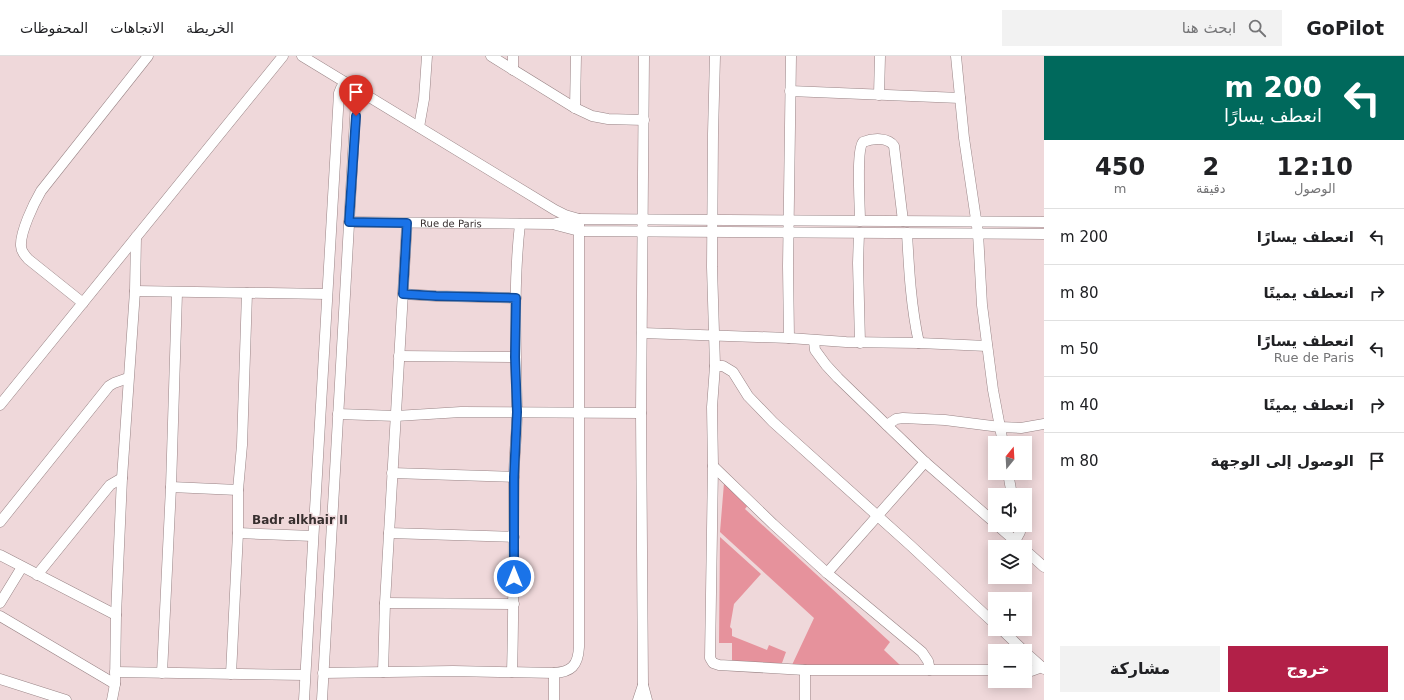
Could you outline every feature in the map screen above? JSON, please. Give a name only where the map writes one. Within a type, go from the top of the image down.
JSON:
[{"type":"street","points":[[83,303],[22,253],[20,247],[21,240],[31,210],[41,191],[148,56]]},
{"type":"street","points":[[0,405],[283,56]]},
{"type":"street","points":[[302,56],[555,210],[579,219]]},
{"type":"street","points":[[419,127],[424,99],[427,56]]},
{"type":"street","points":[[490,56],[575,108],[592,116],[608,119],[644,120]]},
{"type":"street","points":[[513,70],[514,56]]},
{"type":"street","points":[[575,108],[576,56]]},
{"type":"street","points":[[644,56],[641,413],[643,685],[647,700]]},
{"type":"street","points":[[715,56],[713,134],[715,366],[712,407],[713,466],[710,658],[713,663],[719,665],[805,670],[988,670]]},
{"type":"street","points":[[789,338],[791,56]]},
{"type":"street","points":[[879,95],[880,56]]},
{"type":"street","points":[[956,56],[960,98],[978,233],[982,305],[1002,436]]},
{"type":"street","points":[[304,700],[339,93],[345,82]]},
{"type":"street","points":[[790,91],[960,98]]},
{"type":"street","points":[[322,700],[356,101],[361,92]]},
{"type":"street","points":[[860,221],[861,146],[866,140],[890,142],[894,146],[903,221]]},
{"type":"street","points":[[323,673],[554,673],[566,672],[572,667],[579,653],[579,219]]},
{"type":"street","points":[[552,224],[579,219],[1044,222]]},
{"type":"street","name":"Rue de Paris","points":[[349,222],[552,224]]},
{"type":"street","points":[[383,672],[385,603],[407,223]]},
{"type":"street","points":[[512,672],[514,604],[514,477],[517,412],[515,357],[516,254],[520,224]]},
{"type":"street","points":[[552,224],[579,231],[1044,234]]},
{"type":"street","points":[[859,233],[858,263],[860,343]]},
{"type":"street","points":[[908,233],[910,282],[919,343]]},
{"type":"street","points":[[112,700],[115,684],[116,615],[122,478],[135,291],[136,237]]},
{"type":"street","points":[[135,291],[177,293],[327,294]]},
{"type":"street","points":[[162,673],[171,487],[177,293]]},
{"type":"street","points":[[231,674],[238,533],[238,490],[242,445],[247,293]]},
{"type":"street","points":[[403,294],[516,298]]},
{"type":"street","points":[[642,333],[789,338],[814,341],[860,343],[919,343],[988,346]]},
{"type":"street","points":[[814,341],[814,350],[826,365],[925,462],[988,517]]},
{"type":"street","points":[[399,356],[515,357]]},
{"type":"street","points":[[715,366],[723,366],[733,372],[748,396],[762,411],[916,550],[988,617]]},
{"type":"street","points":[[0,522],[109,386],[128,378]]},
{"type":"street","points":[[338,414],[396,416],[461,412],[641,413]]},
{"type":"street","points":[[887,425],[896,418],[946,420],[1000,427],[1021,428],[1044,424]]},
{"type":"street","points":[[827,573],[925,462]]},
{"type":"street","points":[[713,466],[773,524],[827,573],[922,652],[928,661],[930,670]]},
{"type":"street","points":[[392,473],[514,477]]},
{"type":"street","points":[[37,575],[110,486],[122,478]]},
{"type":"street","points":[[171,487],[238,490]]},
{"type":"street","points":[[1005,532],[1014,540]]},
{"type":"street","points":[[238,533],[313,536]]},
{"type":"street","points":[[389,533],[514,537]]},
{"type":"street","points":[[0,555],[116,615]]},
{"type":"street","points":[[1032,556],[1044,567]]},
{"type":"street","points":[[0,603],[22,567]]},
{"type":"street","points":[[385,603],[514,604]]},
{"type":"street","points":[[0,616],[115,684]]},
{"type":"street","points":[[1009,636],[1017,644]]},
{"type":"street","points":[[1032,658],[1043,668]]},
{"type":"street","points":[[1032,671],[1043,668]]},
{"type":"street","points":[[805,670],[805,700]]},
{"type":"street","points":[[115,672],[305,675]]},
{"type":"street","points":[[554,673],[554,700]]},
{"type":"street","points":[[0,679],[66,700]]},
{"type":"street","points":[[638,700],[643,685]]},
{"type":"shaded area","points":[[724,483],[748,505],[745,509],[890,642],[884,650],[901,666],[792,665],[814,618],[720,532]]},
{"type":"shaded area","points":[[720,537],[761,574],[734,604],[730,627],[732,629],[732,636],[767,650],[769,645],[786,652],[782,663],[732,663],[732,643],[719,643]]},
{"type":"district","name":"Badr alkhair II","points":[[300,520]]},
{"type":"route","points":[[356,116],[349,222],[407,223],[403,294],[516,298],[515,357],[517,412],[514,477],[514,577]]}]
